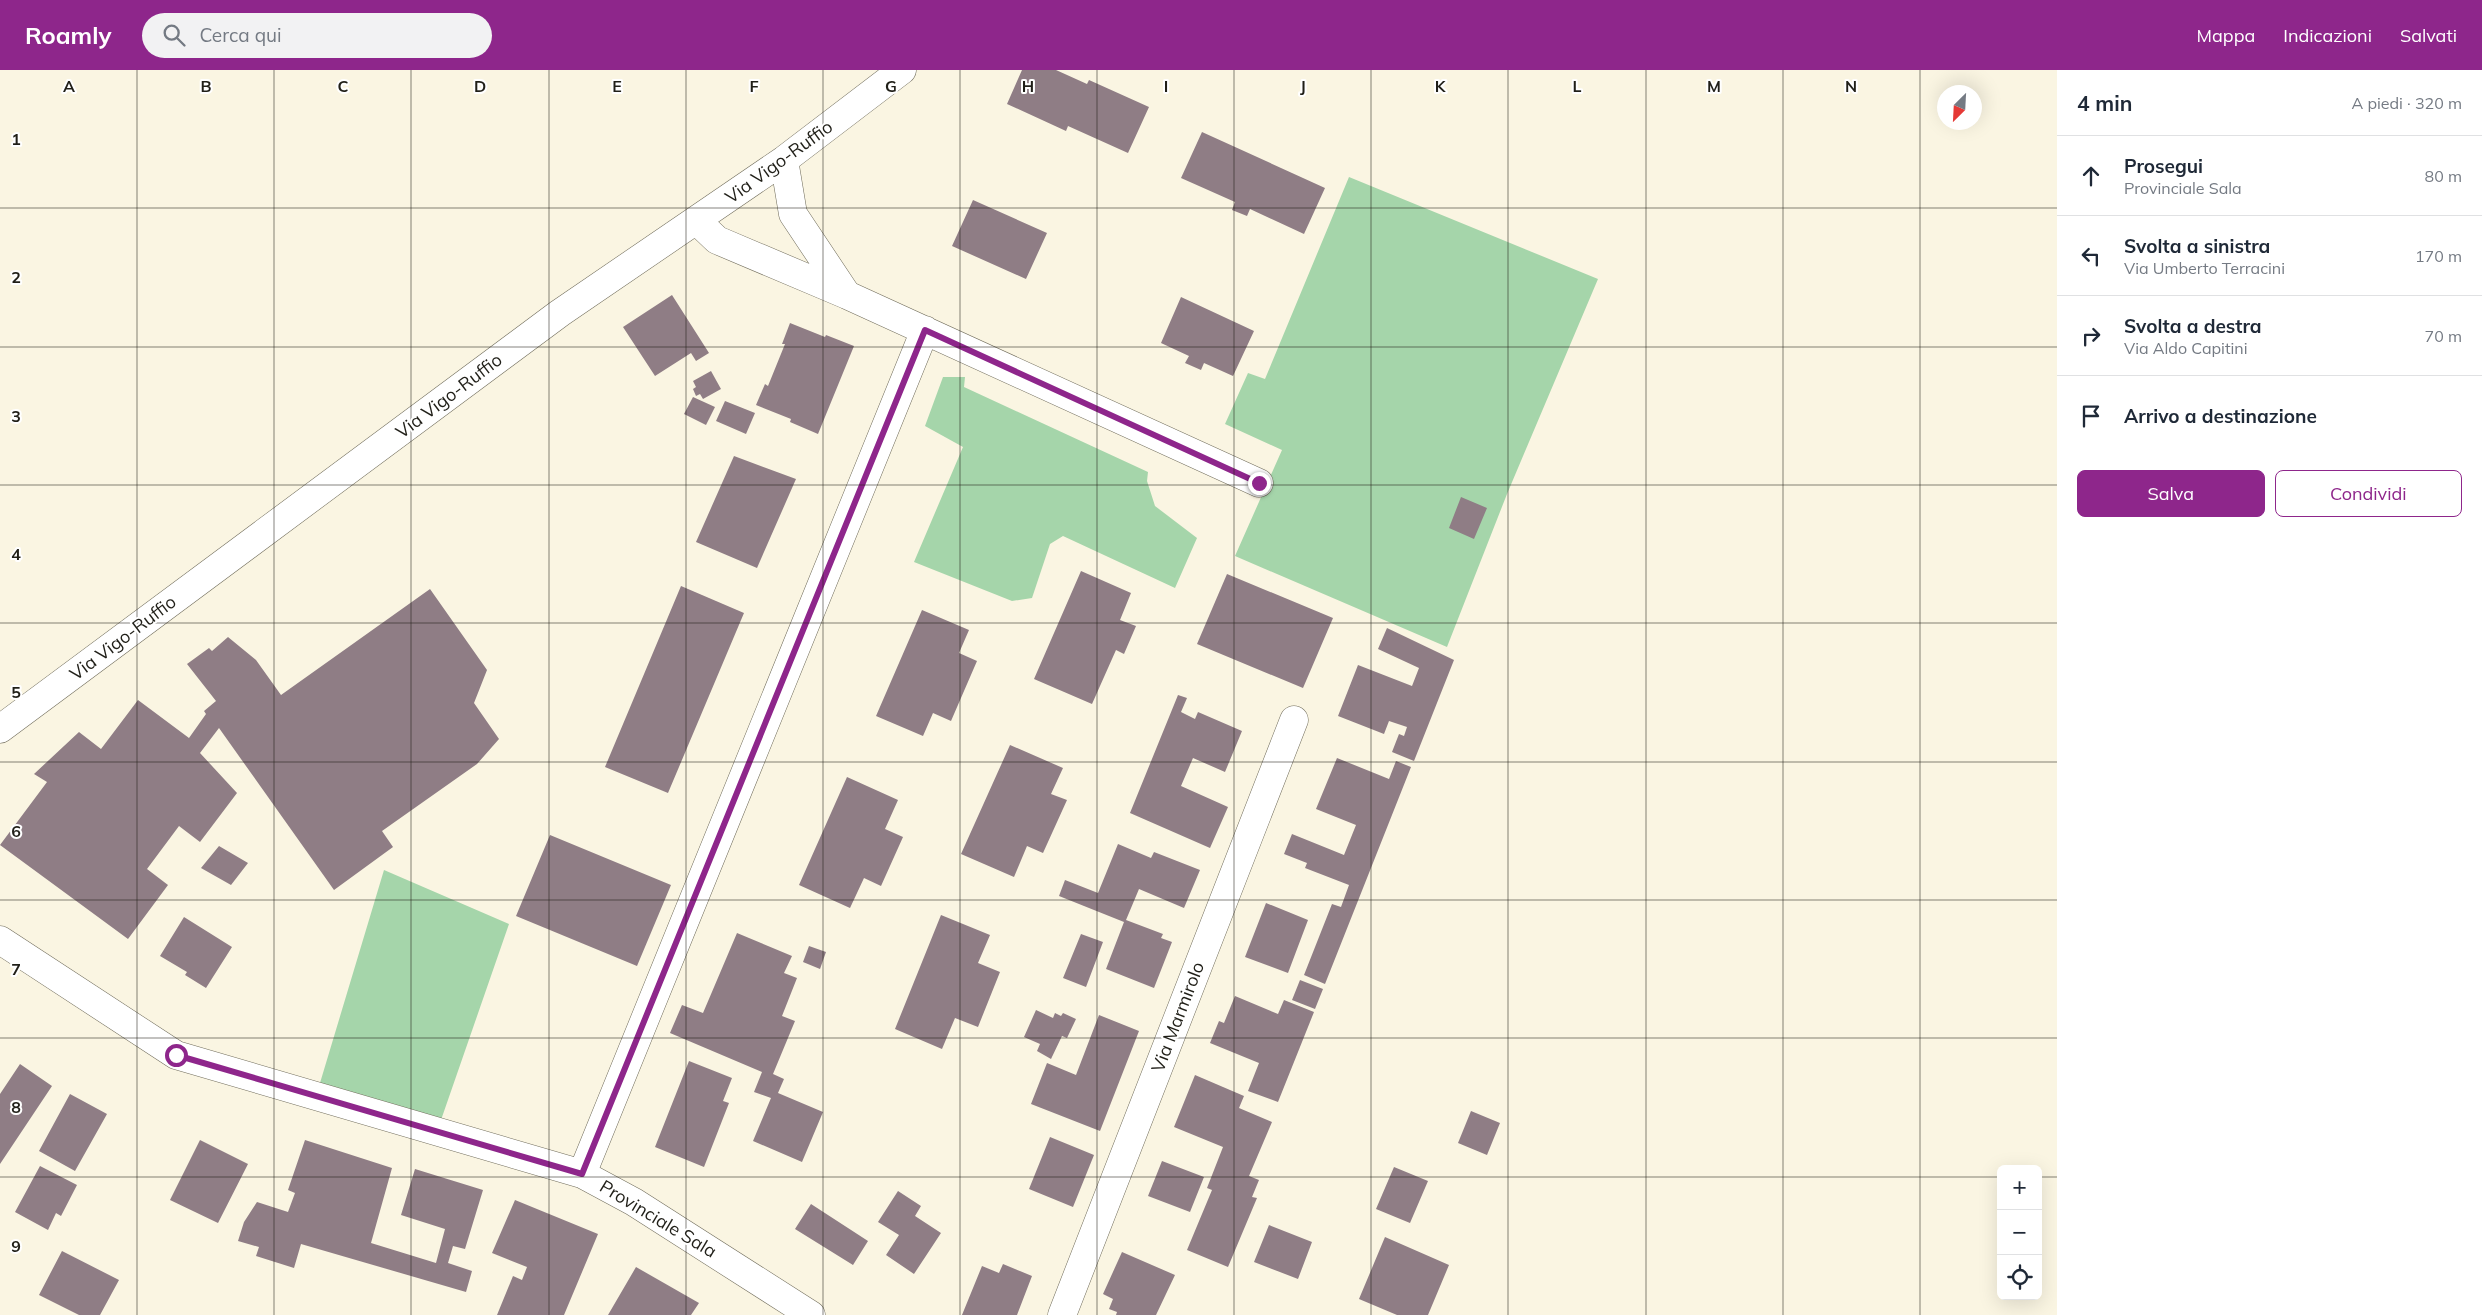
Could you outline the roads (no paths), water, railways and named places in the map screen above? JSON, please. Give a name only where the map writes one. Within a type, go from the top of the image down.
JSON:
[{"type":"street","name":"Via Vigo-Ruffio","points":[[0,729],[560,313],[698,221],[784,160],[902,70]]},
{"type":"street","points":[[784,160],[793,214],[847,295]]},
{"type":"street","points":[[698,221],[717,240],[847,295],[1259,483]]},
{"type":"street","points":[[582,1174],[925,330]]},
{"type":"street","name":"Via Marmirolo","points":[[1062,1315],[1294,720]]},
{"type":"street","name":"Provinciale Sala","points":[[0,940],[176,1055],[582,1174],[634,1202],[811,1315]]}]
